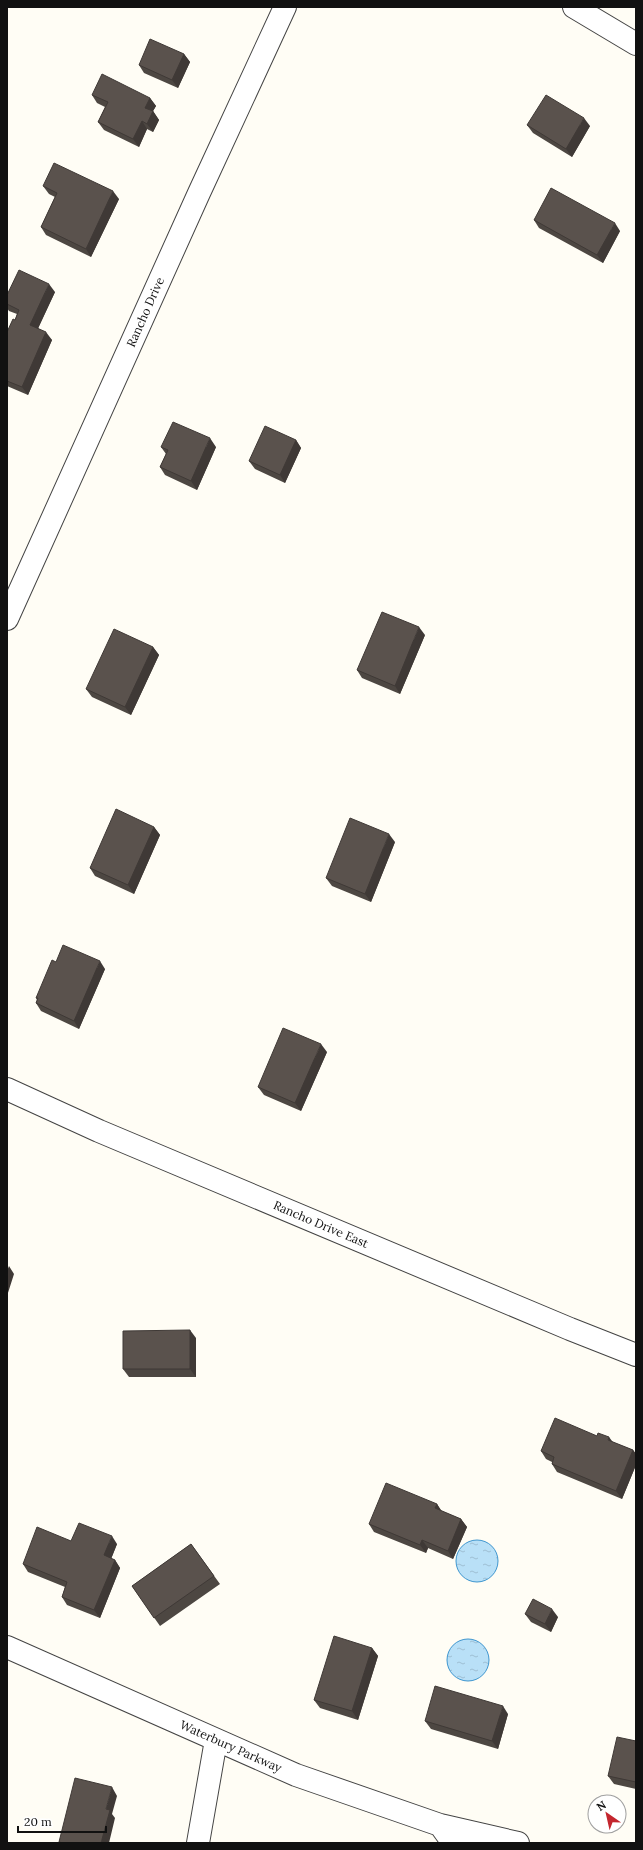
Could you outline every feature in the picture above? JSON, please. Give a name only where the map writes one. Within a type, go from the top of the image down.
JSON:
[{"type":"street","name":"Rancho Drive","points":[[7,618],[199,193],[285,7]]},
{"type":"street","points":[[574,7],[636,44]]},
{"type":"street","name":"Rancho Drive East","points":[[7,1089],[99,1131],[555,1323],[636,1355]]},
{"type":"street","name":"Waterbury Parkway","points":[[7,1647],[296,1775],[440,1825],[518,1843]]},
{"type":"street","points":[[198,1843],[216,1740]]},
{"type":"street","points":[[440,1825],[453,1843]]},
{"type":"water","points":[[477,1540],[492,1546],[498,1561],[492,1576],[477,1582],[462,1576],[456,1561],[462,1546]]},
{"type":"water","points":[[468,1639],[483,1645],[489,1660],[483,1675],[468,1681],[453,1675],[447,1660],[453,1645]]},
{"type":"building","points":[[150,39],[184,54],[172,80],[139,65]]},
{"type":"building","points":[[102,74],[150,98],[145,108],[153,111],[147,124],[142,121],[133,139],[98,122],[108,102],[92,95]]},
{"type":"building","points":[[546,95],[584,118],[566,149],[527,125]]},
{"type":"building","points":[[54,163],[113,191],[86,249],[41,227],[57,193],[43,186]]},
{"type":"building","points":[[551,188],[615,223],[597,255],[534,220]]},
{"type":"building","points":[[19,270],[49,284],[30,325],[46,332],[22,387],[7,381],[7,332],[13,319],[15,320],[19,310],[7,304],[7,295]]},
{"type":"building","points":[[173,422],[210,438],[191,481],[160,467],[168,450],[161,447]]},
{"type":"building","points":[[265,426],[296,440],[280,475],[249,461]]},
{"type":"building","points":[[382,612],[419,627],[395,686],[357,670]]},
{"type":"building","points":[[114,629],[153,647],[125,707],[86,689]]},
{"type":"building","points":[[116,809],[154,827],[128,885],[90,868]]},
{"type":"building","points":[[350,818],[389,834],[365,894],[326,878]]},
{"type":"building","points":[[63,945],[100,961],[74,1021],[36,1003],[38,998],[36,998],[52,960],[56,962]]},
{"type":"building","points":[[283,1028],[321,1044],[295,1103],[258,1087]]},
{"type":"building","points":[[190,1330],[190,1369],[123,1369],[123,1331]]},
{"type":"building","points":[[555,1418],[597,1436],[598,1433],[609,1437],[608,1440],[633,1450],[616,1491],[552,1464],[554,1457],[541,1451]]},
{"type":"building","points":[[386,1483],[437,1504],[435,1508],[461,1519],[448,1551],[422,1540],[420,1545],[369,1524]]},
{"type":"building","points":[[79,1523],[112,1536],[104,1555],[115,1560],[94,1610],[62,1597],[67,1582],[23,1564],[37,1527],[71,1541]]},
{"type":"building","points":[[191,1544],[214,1576],[154,1618],[132,1586]]},
{"type":"building","points":[[533,1599],[552,1609],[545,1624],[525,1614]]},
{"type":"building","points":[[334,1636],[372,1648],[352,1711],[314,1700]]},
{"type":"building","points":[[435,1686],[503,1706],[492,1741],[425,1721]]},
{"type":"building","points":[[617,1737],[636,1741],[636,1782],[608,1776]]},
{"type":"building","points":[[75,1778],[112,1787],[106,1809],[110,1810],[101,1843],[59,1842]]}]
